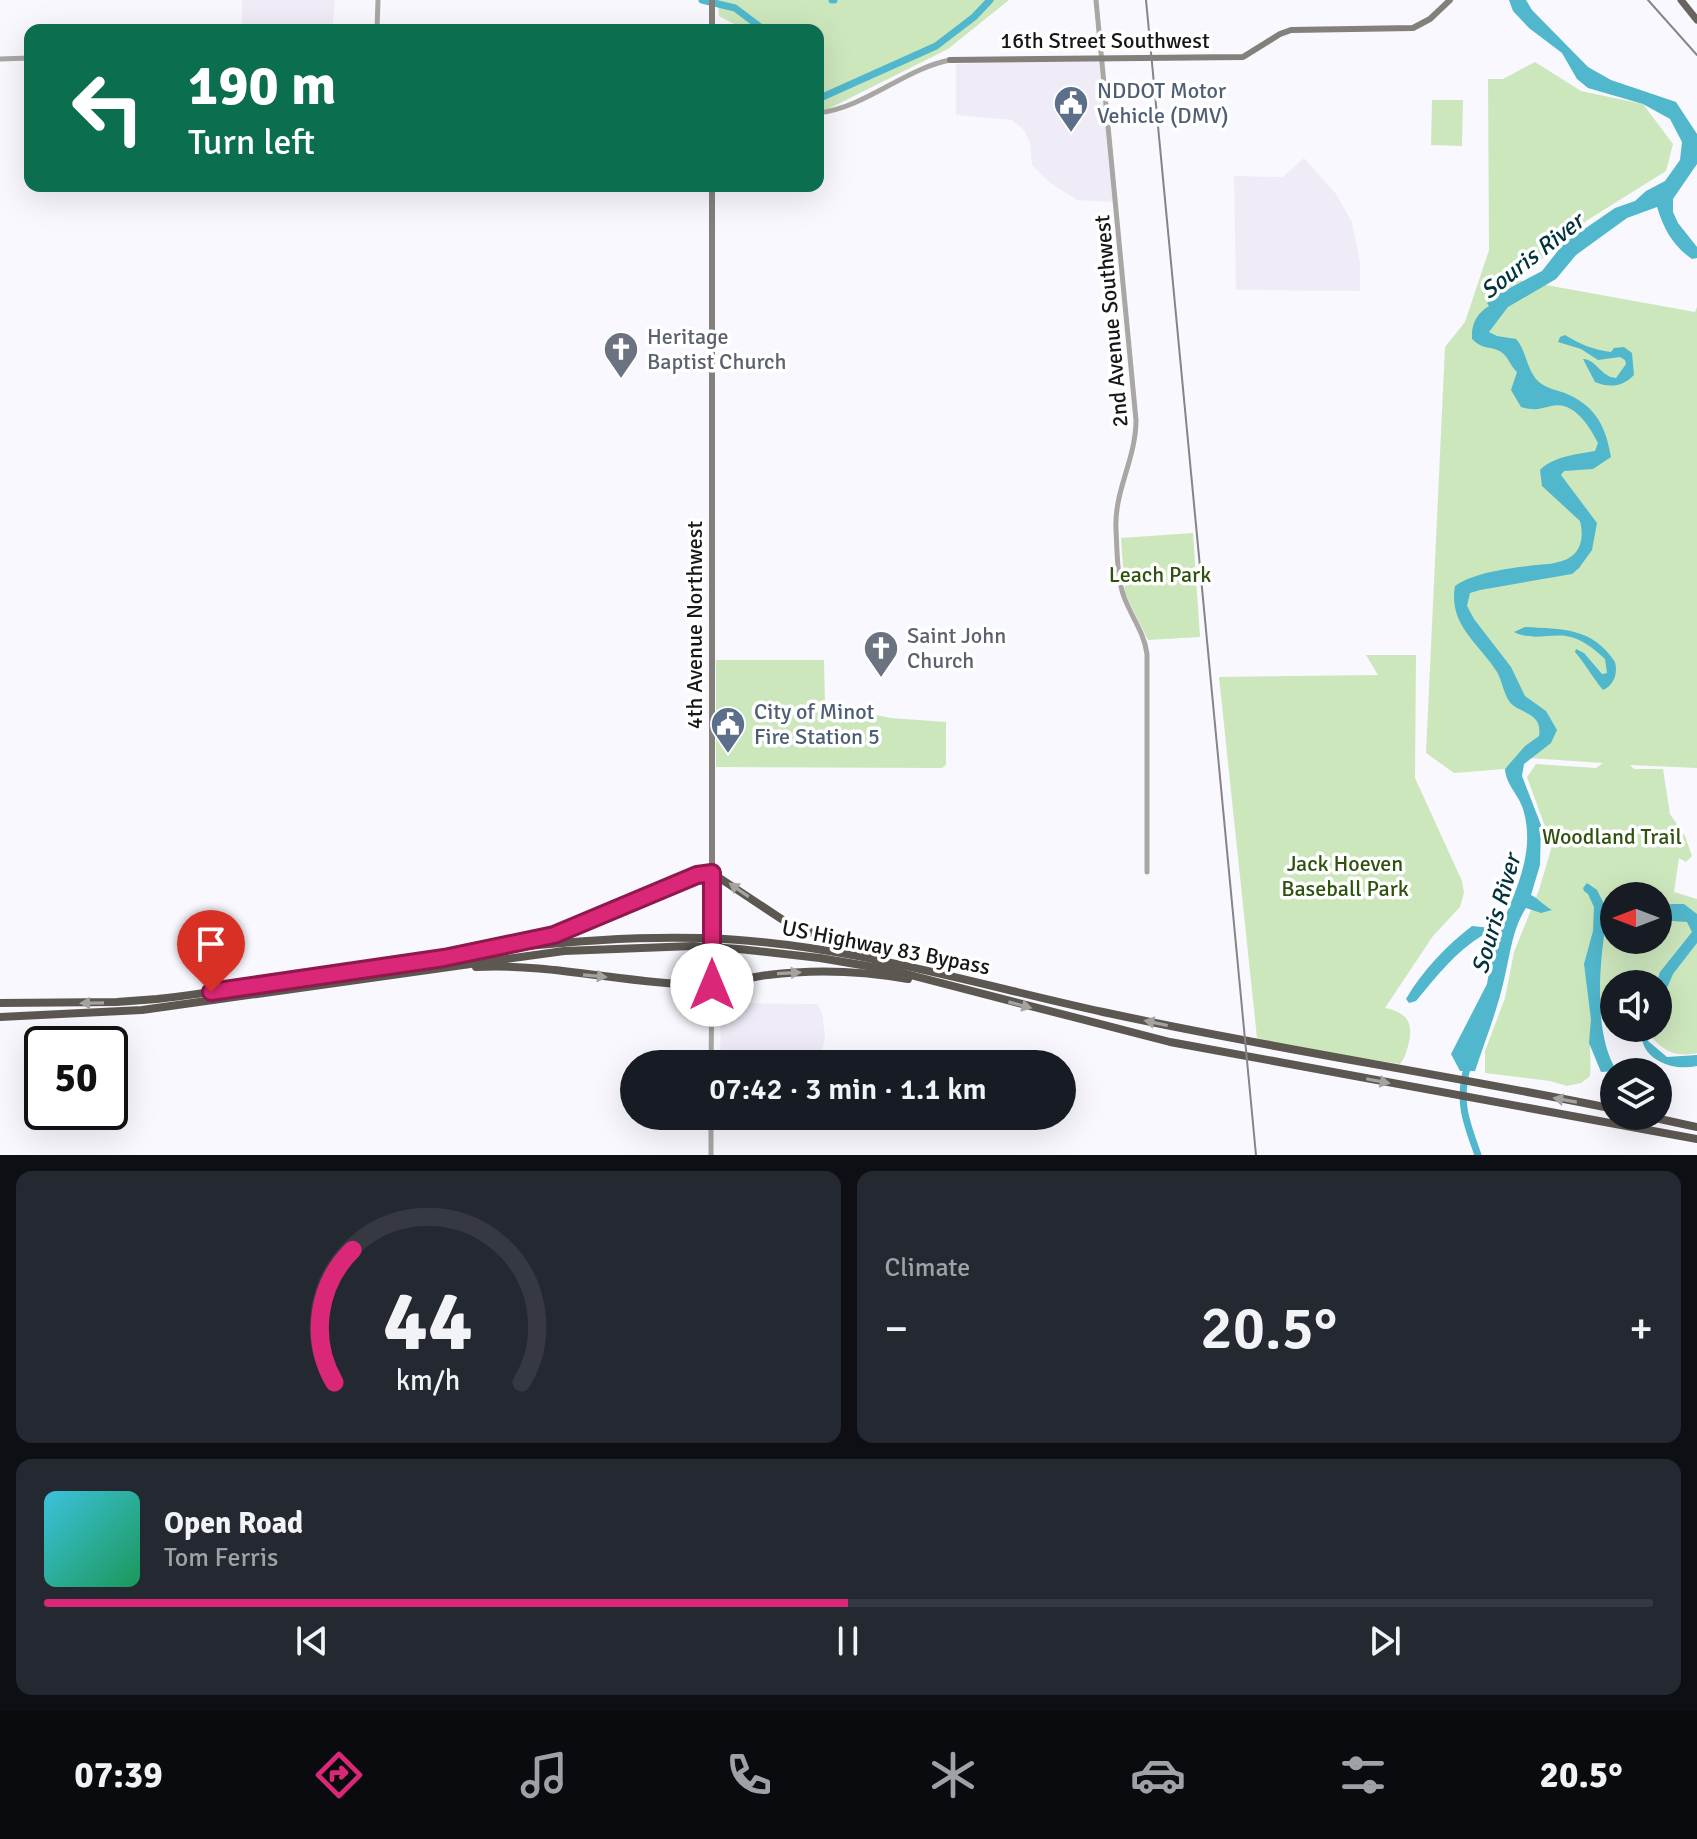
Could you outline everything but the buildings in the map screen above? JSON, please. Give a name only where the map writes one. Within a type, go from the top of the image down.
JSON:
[{"type":"highway","points":[[444,958],[554,935],[697,875],[712,873],[789,924],[836,942],[904,960],[911,965]]},
{"type":"highway","name":"US Highway 83 Bypass","points":[[0,1003],[157,999],[562,942],[643,938],[791,944],[911,965],[1104,1013],[1600,1106]]},
{"type":"highway","name":"US Highway 83 Bypass","points":[[0,1017],[142,1010],[564,951],[696,942]]},
{"type":"highway","name":"US Highway 83 Bypass","points":[[726,943],[859,964],[1127,1032],[1226,1052],[1697,1139]]},
{"type":"highway","points":[[433,968],[497,967],[712,985],[767,975],[832,972],[945,984]]},
{"type":"highway","points":[[1672,1122],[1697,1127]]},
{"type":"main road","points":[[712,0],[712,24]]},
{"type":"main road","name":"16th Street Southwest","points":[[950,60],[1243,57],[1285,32],[1299,29],[1413,28],[1430,19],[1450,0]]},
{"type":"main road","points":[[1681,0],[1697,20]]},
{"type":"main road","name":"4th Avenue Northwest","points":[[712,192],[712,985]]},
{"type":"street","points":[[377,24],[378,0]]},
{"type":"street","name":"2nd Avenue Southwest","points":[[1096,0],[1136,420],[1133,455],[1118,498],[1116,527],[1123,595],[1145,639],[1147,654],[1147,872]]},
{"type":"street","points":[[0,59],[24,58]]},
{"type":"street","points":[[824,111],[844,106],[929,66],[950,60]]},
{"type":"street","name":"4th Avenue Northwest","points":[[711,1050],[712,985]]},
{"type":"street","points":[[711,1130],[711,1155]]},
{"type":"shaded area","points":[[242,0],[335,0],[333,24],[242,24]]},
{"type":"shaded area","points":[[1099,62],[1114,202],[1077,200],[1049,182],[1032,165],[1030,143],[1024,130],[1012,120],[956,115],[956,64]]},
{"type":"shaded area","points":[[1304,158],[1336,194],[1352,222],[1360,262],[1360,291],[1236,290],[1234,176],[1283,177]]},
{"type":"shaded area","points":[[721,1003],[818,1004],[825,1037],[822,1050],[720,1050]]},
{"type":"green space","points":[[718,0],[1009,0],[948,49],[828,109],[824,109],[824,24],[734,24],[719,16]]},
{"type":"green space","name":"Woodland Trail","points":[[1535,62],[1581,91],[1643,104],[1673,144],[1666,171],[1586,221],[1518,280],[1695,312],[1697,307],[1697,768],[1630,765],[1634,769],[1663,769],[1670,814],[1685,836],[1692,856],[1686,862],[1679,858],[1674,892],[1697,899],[1697,1053],[1679,1054],[1666,1050],[1657,1042],[1672,1042],[1672,970],[1600,970],[1600,1013],[1596,1014],[1590,1037],[1590,1076],[1581,1083],[1567,1086],[1485,1073],[1485,1051],[1505,998],[1514,952],[1539,890],[1552,846],[1527,777],[1536,764],[1596,768],[1603,763],[1529,758],[1505,769],[1454,773],[1426,753],[1445,347],[1465,322],[1489,250],[1488,79],[1503,79]]},
{"type":"green space","points":[[1432,100],[1463,100],[1462,146],[1431,145]]},
{"type":"green space","name":"Leach Park","points":[[1193,533],[1200,637],[1148,640],[1125,594],[1121,538]]},
{"type":"green space","name":"Jack Hoeven Baseball Park","points":[[1366,655],[1416,655],[1415,778],[1462,881],[1464,893],[1460,907],[1433,936],[1385,1008],[1404,1016],[1409,1025],[1408,1046],[1400,1064],[1302,1049],[1257,1038],[1219,677],[1378,675]]},
{"type":"green space","points":[[716,660],[824,660],[825,705],[891,718],[946,722],[946,765],[942,768],[716,767]]},
{"type":"water","points":[[1509,0],[1526,0],[1588,67],[1611,80],[1676,102],[1697,134],[1697,164],[1673,199],[1673,212],[1697,247],[1697,258],[1692,259],[1674,242],[1657,207],[1627,218],[1576,255],[1556,279],[1508,307],[1489,332],[1516,339],[1539,382],[1577,399],[1593,412],[1603,428],[1611,457],[1593,469],[1564,471],[1561,475],[1597,523],[1592,550],[1579,568],[1572,574],[1470,593],[1467,606],[1474,619],[1511,667],[1525,696],[1546,711],[1557,730],[1551,743],[1524,764],[1522,776],[1541,825],[1540,865],[1531,895],[1552,910],[1541,913],[1526,908],[1521,916],[1498,1003],[1475,1071],[1460,1071],[1451,1054],[1487,984],[1494,942],[1492,937],[1483,935],[1464,949],[1416,1001],[1409,1003],[1406,999],[1436,959],[1472,926],[1500,929],[1522,870],[1527,840],[1523,809],[1505,769],[1525,746],[1539,736],[1539,729],[1533,717],[1511,703],[1497,672],[1460,623],[1454,600],[1455,586],[1490,572],[1562,561],[1576,552],[1581,540],[1580,521],[1542,486],[1540,470],[1558,459],[1595,451],[1598,443],[1580,416],[1567,407],[1521,407],[1511,390],[1517,372],[1501,352],[1472,339],[1472,329],[1475,320],[1493,297],[1542,271],[1564,243],[1615,208],[1635,201],[1665,181],[1680,160],[1682,142],[1670,119],[1643,104],[1588,88],[1577,79],[1562,53],[1529,28],[1513,11]]},
{"type":"water","points":[[1565,335],[1604,351],[1624,347],[1632,353],[1634,375],[1616,385],[1595,382],[1583,359],[1616,378],[1626,364],[1625,360],[1620,357],[1598,360],[1581,349],[1558,342]]},
{"type":"water","points":[[1525,627],[1575,632],[1596,642],[1615,662],[1612,682],[1603,690],[1575,652],[1576,649],[1584,653],[1602,674],[1607,673],[1605,659],[1587,644],[1566,636],[1533,637],[1514,632]]},
{"type":"water","points":[[1587,883],[1600,896],[1600,1042],[1606,1042],[1610,1058],[1600,1058],[1600,1070],[1589,1043],[1591,1019],[1584,964],[1593,931],[1594,907],[1583,888]]},
{"type":"water","points":[[1672,904],[1684,904],[1697,914],[1697,943],[1672,976],[1672,970],[1662,970],[1692,932],[1687,922],[1672,921]]},
{"type":"water","points":[[1643,1042],[1649,1042],[1667,1057],[1697,1055],[1697,1066],[1672,1066],[1672,1058],[1655,1058]]},
{"type":"waterway","points":[[702,0],[735,8],[756,24]]},
{"type":"waterway","points":[[824,96],[936,46],[974,17],[990,0]]},
{"type":"waterway","name":"Souris River","points":[[1468,1065],[1463,1100],[1478,1155]]},
{"type":"railway","points":[[1146,0],[1256,1155]]},
{"type":"railway","points":[[1648,0],[1697,55]]},
{"type":"place","name":"NDDOT Motor Vehicle (DMV)","points":[[1071,134]]},
{"type":"place","name":"Heritage Baptist Church","points":[[621,380]]},
{"type":"place","name":"Saint John Church","points":[[881,679]]},
{"type":"place","name":"City of Minot Fire Station 5","points":[[728,755]]},
{"type":"route","points":[[211,992],[444,958],[554,935],[705,873],[712,873],[712,985]]}]
